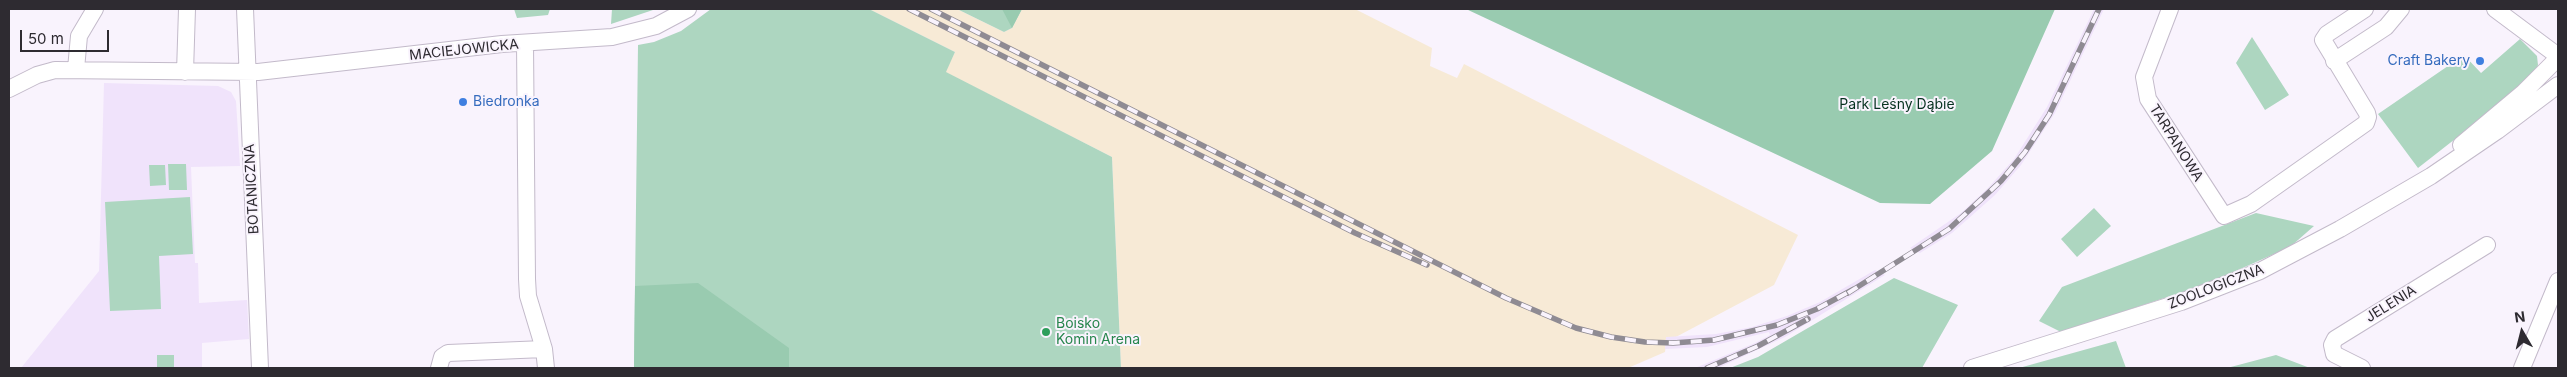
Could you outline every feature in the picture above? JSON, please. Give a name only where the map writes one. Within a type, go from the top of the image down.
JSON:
[{"type":"street","points":[[76,69],[76,44],[83,27],[95,9]]},
{"type":"street","points":[[185,72],[187,9]]},
{"type":"street","name":"BOTANICZNA","points":[[245,9],[260,368]]},
{"type":"street","points":[[525,43],[627,34],[656,26],[688,9]]},
{"type":"street","name":"TARPANOWA","points":[[2170,9],[2144,77],[2148,99],[2224,216],[2251,204],[2366,123],[2367,113],[2334,61]]},
{"type":"street","points":[[2365,9],[2327,34],[2323,40],[2334,61],[2386,26],[2401,9]]},
{"type":"street","points":[[2495,9],[2558,57]]},
{"type":"street","name":"MACIEJOWICKA","points":[[9,90],[46,73],[76,69],[247,72],[525,43],[528,296],[544,349],[546,368]]},
{"type":"street","name":"ZOOLOGICZNA","points":[[2364,214],[2448,155],[2516,99],[2558,57]]},
{"type":"street","name":"ZOOLOGICZNA","points":[[1972,368],[2181,302],[2260,271],[2454,162],[2558,85]]},
{"type":"street","name":"JELENIA","points":[[2362,368],[2334,354],[2332,345],[2335,340],[2487,245]]},
{"type":"street","points":[[2522,368],[2558,281]]},
{"type":"street","points":[[440,362],[456,352],[544,349]]},
{"type":"shaded area","points":[[869,9],[957,9],[1004,32],[1012,28],[1022,9],[1355,9],[1432,48],[1430,66],[1457,78],[1464,64],[1798,235],[1774,285],[1674,338],[1667,337],[1665,352],[1628,368],[1121,368],[1112,157],[945,72],[955,52]]},
{"type":"shaded area","points":[[2094,9],[2104,9],[2055,113],[2021,165],[1995,195],[1952,233],[1920,253],[1910,248],[1961,213],[1988,188],[2014,159],[2047,107]]},
{"type":"shaded area","points":[[104,83],[218,86],[231,92],[236,101],[240,166],[191,167],[195,263],[198,263],[199,303],[247,300],[249,339],[202,343],[202,368],[21,368],[99,271]]},
{"type":"shaded area","points":[[1875,270],[1885,275],[1785,337],[1718,368],[1695,368],[1755,343],[1770,335],[1769,332],[1707,347],[1665,349],[1666,337],[1716,334],[1752,327],[1787,316],[1820,302]]},
{"type":"green space","points":[[514,9],[550,9],[548,15],[517,18]]},
{"type":"green space","points":[[612,9],[656,9],[611,24]]},
{"type":"green space","points":[[711,9],[869,9],[955,52],[946,72],[1112,157],[1121,368],[634,368],[638,45],[654,42],[681,31]]},
{"type":"green space","points":[[957,9],[1022,9],[1012,28],[1004,32]]},
{"type":"green space","points":[[1002,9],[1022,9],[1012,28]]},
{"type":"green space","name":"Park Leśny Dąbie","points":[[1466,9],[2055,9],[1992,151],[1930,204],[1880,203]]},
{"type":"green space","points":[[2252,37],[2289,95],[2265,110],[2236,63]]},
{"type":"green space","points":[[2520,39],[2537,56],[2538,65],[2533,78],[2418,168],[2378,114],[2464,55],[2481,73]]},
{"type":"green space","points":[[168,164],[186,164],[187,190],[169,190]]},
{"type":"green space","points":[[149,165],[165,165],[166,185],[150,186]]},
{"type":"green space","points":[[190,197],[193,254],[159,256],[161,309],[110,311],[105,202]]},
{"type":"green space","points":[[2094,208],[2111,226],[2077,257],[2061,239]]},
{"type":"green space","points":[[2256,213],[2314,226],[2290,247],[2204,285],[2061,332],[2039,321],[2062,287]]},
{"type":"green space","points":[[1894,278],[1958,305],[1922,368],[1730,368],[1758,357]]},
{"type":"green space","points":[[698,283],[789,348],[789,368],[634,368],[635,286]]},
{"type":"green space","points":[[2116,341],[2126,368],[2019,368]]},
{"type":"green space","points":[[157,355],[174,355],[174,368],[157,368]]},
{"type":"green space","points":[[2276,355],[2310,368],[2227,368]]},
{"type":"railway","points":[[909,9],[1355,233],[1427,265]]},
{"type":"railway","points":[[931,9],[1506,298],[1576,328],[1611,337],[1645,342],[1673,343],[1714,340],[1777,325],[1817,309],[1854,289]]},
{"type":"railway","points":[[1848,293],[1949,229],[2001,181],[2025,152],[2049,115],[2099,9]]},
{"type":"railway","points":[[1707,368],[1758,346],[1808,319]]},
{"type":"place","name":"Craft Bakery","points":[[2480,61]]},
{"type":"place","name":"Biedronka","points":[[463,102]]},
{"type":"place","name":"Boisko Komin Arena","points":[[1046,332]]}]
